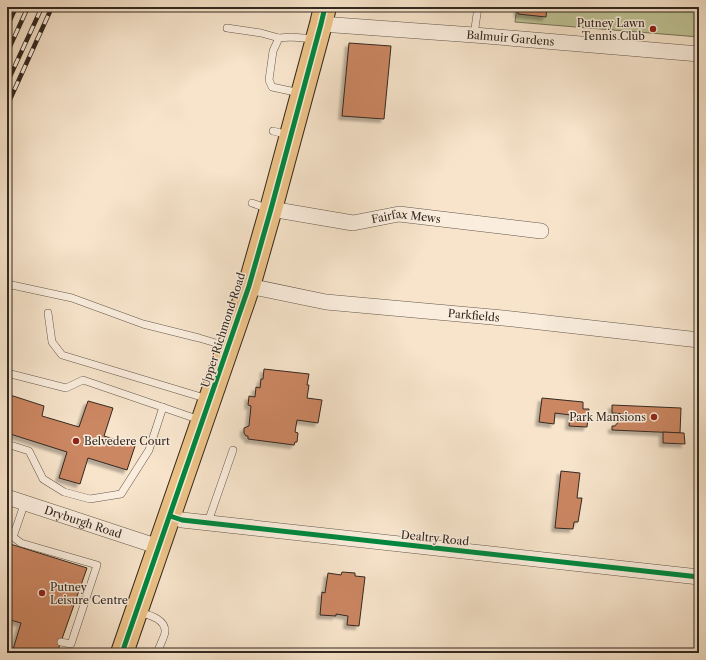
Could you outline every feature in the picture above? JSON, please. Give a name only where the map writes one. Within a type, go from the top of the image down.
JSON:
[{"type":"highway","name":"Upper Richmond Road","points":[[122,653],[249,286],[262,206],[282,134],[302,94],[321,23]]},
{"type":"street","name":"Balmuir Gardens","points":[[321,23],[699,54]]},
{"type":"street","name":"Fairfax Mews","points":[[262,206],[353,223],[399,214],[541,231]]},
{"type":"street","name":"Parkfields","points":[[249,286],[326,302],[503,318],[699,340]]},
{"type":"street","name":"Dryburgh Road","points":[[8,497],[159,547]]},
{"type":"street","name":"Dealtry Road","points":[[170,516],[182,520],[699,577]]},
{"type":"lane","points":[[474,35],[478,7]]},
{"type":"lane","points":[[227,28],[261,33],[279,38],[291,37],[321,23]]},
{"type":"lane","points":[[279,38],[273,51],[269,80],[272,87],[302,94]]},
{"type":"lane","points":[[7,284],[72,298],[142,324],[228,346]]},
{"type":"lane","points":[[48,313],[52,342],[62,355],[210,399]]},
{"type":"lane","points":[[7,373],[66,388],[83,380],[202,421]]},
{"type":"lane","points":[[7,444],[29,451],[43,479],[64,492],[90,499],[121,494],[149,450],[163,407]]},
{"type":"lane","points":[[208,522],[233,450]]},
{"type":"lane","points":[[25,502],[10,537],[21,543],[97,565],[70,644],[61,642]]},
{"type":"lane","points":[[137,611],[156,618],[163,625],[165,632],[157,653]]},
{"type":"green space","name":"Putney Lawn Tennis Club","points":[[517,7],[699,7],[699,37],[515,22]]},
{"type":"building","points":[[518,7],[547,7],[546,17],[518,14]]},
{"type":"building","points":[[349,43],[391,46],[384,119],[342,116]]},
{"type":"building","points":[[264,369],[309,374],[307,398],[322,400],[318,423],[297,420],[295,432],[298,433],[297,442],[295,442],[294,445],[248,439],[248,436],[244,433],[244,428],[249,426],[251,406],[248,405],[249,396],[255,397],[256,387],[260,388]]},
{"type":"building","name":"Belvedere Court","points":[[7,394],[44,406],[42,416],[79,427],[88,401],[113,408],[104,436],[135,446],[127,470],[88,458],[80,484],[59,478],[67,452],[7,433]]},
{"type":"building","points":[[542,398],[583,402],[583,409],[589,409],[587,427],[569,426],[570,415],[555,413],[554,424],[539,422]]},
{"type":"building","name":"Park Mansions","points":[[612,405],[681,408],[680,433],[612,430],[612,426],[615,426],[619,421],[627,421],[627,414],[612,413]]},
{"type":"building","points":[[663,432],[684,433],[685,444],[663,443]]},
{"type":"building","points":[[561,471],[580,473],[577,498],[582,498],[578,522],[574,522],[573,529],[555,528]]},
{"type":"building","name":"Putney Leisure Centre","points":[[7,543],[87,568],[57,653],[12,653],[21,623],[7,619]]},
{"type":"building","points":[[342,572],[355,573],[355,576],[365,577],[359,626],[347,625],[348,616],[336,614],[336,616],[320,615],[322,592],[325,593],[328,573],[341,575]]},
{"type":"railway","points":[[7,27],[16,7]]},
{"type":"railway","points":[[7,53],[28,7]]},
{"type":"railway","points":[[7,83],[42,7]]},
{"type":"railway","points":[[7,106],[52,7]]},
{"type":"cycle path","points":[[122,653],[249,286],[325,7]]},
{"type":"cycle path","points":[[170,516],[182,520],[699,577]]},
{"type":"place","name":"Putney Lawn Tennis Club","points":[[653,29]]},
{"type":"place","name":"Park Mansions","points":[[654,417]]},
{"type":"place","name":"Belvedere Court","points":[[76,441]]},
{"type":"place","name":"Putney Leisure Centre","points":[[42,593]]}]
